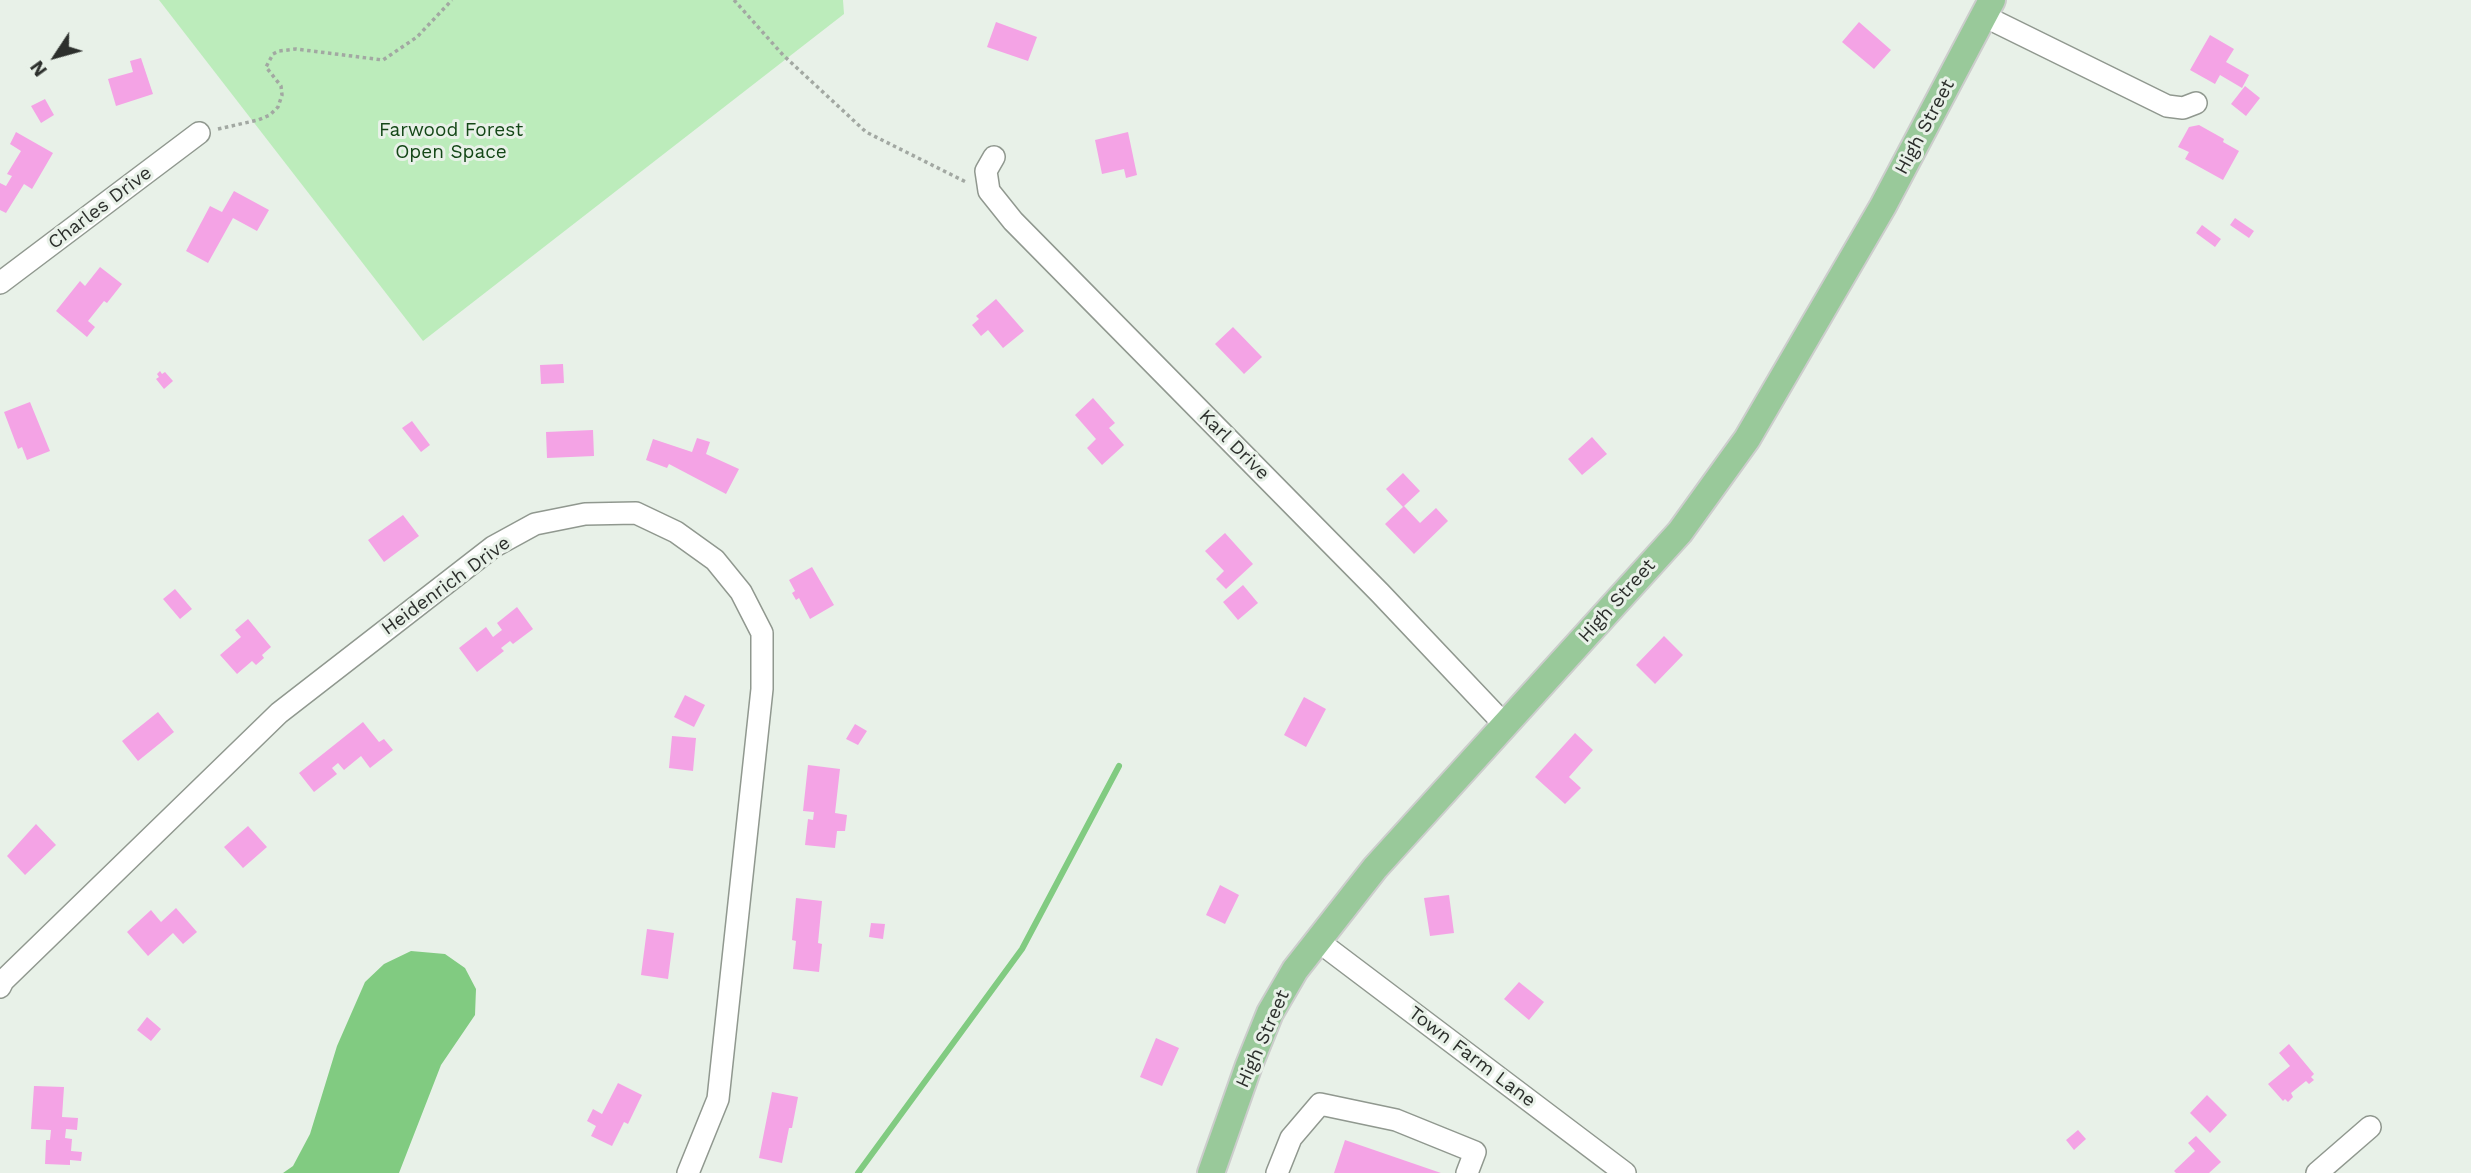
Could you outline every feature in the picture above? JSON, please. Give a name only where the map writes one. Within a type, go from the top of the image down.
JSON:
[{"type":"main road","name":"High Street","points":[[1211,1173],[1270,1013],[1295,970],[1375,868],[1679,532],[1748,439],[1883,206],[1988,8]]},
{"type":"street","points":[[1988,8],[2166,106],[2183,108],[2196,103]]},
{"type":"street","name":"Charles Drive","points":[[0,283],[199,133]]},
{"type":"street","points":[[991,195],[986,171],[994,158]]},
{"type":"street","name":"Karl Drive","points":[[991,195],[1013,222],[1380,593],[1505,725]]},
{"type":"street","name":"Heidenrich Drive","points":[[0,987],[3,981],[279,713],[493,547],[535,524],[584,514],[636,513],[676,532],[715,560],[741,592],[762,634],[762,689],[718,1099],[688,1173]]},
{"type":"street","name":"Town Farm Lane","points":[[1318,941],[1625,1173]]},
{"type":"street","points":[[1277,1173],[1291,1138],[1320,1104],[1396,1120],[1475,1152],[1467,1173]]},
{"type":"street","points":[[2317,1173],[2370,1127]]},
{"type":"path","points":[[199,133],[258,120],[270,115],[278,107],[282,94],[281,86],[267,67],[273,54],[296,49],[383,60],[417,37],[452,0]]},
{"type":"path","points":[[734,0],[783,55],[866,132],[991,195]]},
{"type":"green space","name":"Farwood Forest Open Space","points":[[159,0],[843,0],[844,14],[423,341]]},
{"type":"shaded area","points":[[411,951],[445,954],[465,968],[476,989],[475,1015],[441,1065],[399,1173],[283,1173],[293,1166],[310,1134],[337,1046],[365,982],[384,964]]},
{"type":"building","points":[[996,22],[1037,37],[1028,61],[987,47]]},
{"type":"building","points":[[1859,22],[1891,50],[1874,69],[1842,42]]},
{"type":"building","points":[[2210,35],[2234,49],[2226,62],[2249,75],[2242,88],[2220,75],[2215,84],[2190,70]]},
{"type":"building","points":[[141,58],[153,94],[116,106],[108,79],[133,72],[130,61]]},
{"type":"building","points":[[2245,86],[2260,98],[2246,116],[2231,104]]},
{"type":"building","points":[[45,99],[54,115],[41,123],[31,106]]},
{"type":"building","points":[[2199,125],[2239,151],[2223,180],[2185,159],[2189,152],[2178,147],[2189,127]]},
{"type":"building","points":[[16,132],[53,153],[32,189],[24,184],[6,213],[0,210],[0,183],[6,186],[12,176],[7,174],[21,151],[10,144]]},
{"type":"building","points":[[1128,132],[1137,175],[1126,178],[1124,169],[1102,174],[1095,140]]},
{"type":"building","points":[[234,191],[269,210],[257,231],[233,218],[208,263],[186,251],[210,206],[222,212]]},
{"type":"building","points":[[2235,218],[2254,231],[2249,238],[2230,225]]},
{"type":"building","points":[[2202,225],[2221,239],[2215,247],[2196,233]]},
{"type":"building","points":[[100,267],[122,284],[88,321],[95,327],[87,337],[56,311],[80,281],[85,286]]},
{"type":"building","points":[[996,299],[1024,331],[1003,348],[988,330],[981,336],[972,325],[979,319],[976,316]]},
{"type":"building","points":[[1233,327],[1262,357],[1244,374],[1215,344]]},
{"type":"building","points":[[563,364],[564,383],[541,384],[540,365]]},
{"type":"building","points":[[160,371],[162,374],[165,372],[173,381],[164,389],[156,379]]},
{"type":"building","points":[[1093,398],[1115,423],[1109,428],[1124,445],[1102,465],[1087,448],[1096,439],[1075,415]]},
{"type":"building","points":[[30,402],[50,451],[27,460],[22,447],[18,449],[4,412]]},
{"type":"building","points":[[412,421],[430,445],[421,452],[402,428]]},
{"type":"building","points":[[593,430],[594,456],[547,458],[546,432]]},
{"type":"building","points":[[1592,437],[1607,454],[1582,475],[1568,459]]},
{"type":"building","points":[[697,438],[710,442],[706,454],[739,469],[726,494],[669,464],[667,468],[646,460],[653,439],[692,452]]},
{"type":"building","points":[[1403,473],[1420,491],[1403,507],[1386,489]]},
{"type":"building","points":[[1404,506],[1420,523],[1436,508],[1448,521],[1414,554],[1385,524]]},
{"type":"building","points":[[403,515],[419,536],[384,562],[368,540]]},
{"type":"building","points":[[1225,533],[1253,564],[1226,589],[1216,579],[1224,571],[1205,551]]},
{"type":"building","points":[[812,567],[834,605],[810,619],[799,598],[796,600],[792,593],[795,591],[789,580]]},
{"type":"building","points":[[1243,585],[1258,603],[1238,620],[1223,602]]},
{"type":"building","points":[[175,589],[192,609],[180,619],[163,599]]},
{"type":"building","points":[[517,607],[533,629],[513,644],[510,641],[501,648],[504,651],[477,672],[459,648],[486,627],[493,637],[502,630],[497,623]]},
{"type":"building","points":[[248,619],[271,647],[256,665],[252,661],[237,674],[220,655],[241,637],[235,630]]},
{"type":"building","points":[[1664,636],[1683,655],[1655,684],[1636,665]]},
{"type":"building","points":[[685,695],[705,705],[694,727],[674,717]]},
{"type":"building","points":[[1304,697],[1326,709],[1306,747],[1284,735]]},
{"type":"building","points":[[158,712],[174,732],[138,761],[122,741]]},
{"type":"building","points":[[363,722],[379,742],[384,739],[393,750],[370,768],[361,756],[344,770],[338,763],[332,768],[337,774],[314,792],[299,773]]},
{"type":"building","points":[[855,724],[867,731],[858,745],[846,739]]},
{"type":"building","points":[[1575,733],[1593,750],[1569,777],[1581,788],[1565,804],[1535,777]]},
{"type":"building","points":[[672,736],[696,738],[693,771],[669,768]]},
{"type":"building","points":[[808,765],[840,769],[835,813],[847,815],[845,831],[837,831],[835,848],[805,845],[808,819],[813,820],[814,812],[803,811]]},
{"type":"building","points":[[36,824],[56,845],[25,875],[7,856]]},
{"type":"building","points":[[248,826],[267,847],[243,868],[224,847]]},
{"type":"building","points":[[1220,885],[1239,895],[1225,924],[1206,915]]},
{"type":"building","points":[[1449,895],[1454,933],[1430,936],[1424,898]]},
{"type":"building","points":[[796,898],[822,901],[818,943],[822,944],[819,972],[793,969],[796,941],[792,940]]},
{"type":"building","points":[[176,908],[197,932],[183,944],[173,933],[148,956],[127,932],[151,910],[161,922]]},
{"type":"building","points":[[871,923],[885,924],[883,939],[869,937]]},
{"type":"building","points":[[647,929],[674,933],[668,979],[641,975]]},
{"type":"building","points":[[1519,982],[1544,1002],[1529,1020],[1504,999]]},
{"type":"building","points":[[147,1017],[161,1029],[151,1041],[137,1030]]},
{"type":"building","points":[[1156,1038],[1179,1048],[1162,1086],[1140,1077]]},
{"type":"building","points":[[2289,1044],[2314,1074],[2311,1077],[2314,1080],[2309,1084],[2306,1081],[2291,1093],[2293,1097],[2288,1102],[2285,1099],[2283,1101],[2268,1084],[2290,1066],[2279,1053]]},
{"type":"building","points":[[618,1083],[642,1095],[628,1124],[624,1122],[612,1146],[591,1136],[596,1126],[587,1121],[593,1109],[602,1114]]},
{"type":"building","points":[[34,1086],[64,1087],[62,1117],[78,1118],[77,1130],[66,1129],[65,1138],[72,1139],[71,1151],[82,1152],[81,1161],[70,1160],[70,1165],[45,1164],[46,1140],[50,1140],[51,1130],[31,1129]]},
{"type":"building","points":[[772,1092],[798,1097],[782,1163],[759,1158]]},
{"type":"building","points":[[2207,1095],[2227,1115],[2210,1133],[2190,1113]]},
{"type":"building","points":[[2078,1130],[2086,1139],[2074,1150],[2066,1140]]},
{"type":"building","points":[[2196,1136],[2221,1162],[2209,1173],[2176,1173],[2174,1171],[2195,1151],[2188,1143]]},
{"type":"building","points":[[1345,1140],[1441,1173],[1334,1173]]},
{"type":"waterway","points":[[858,1173],[1022,949],[1119,766]]}]
